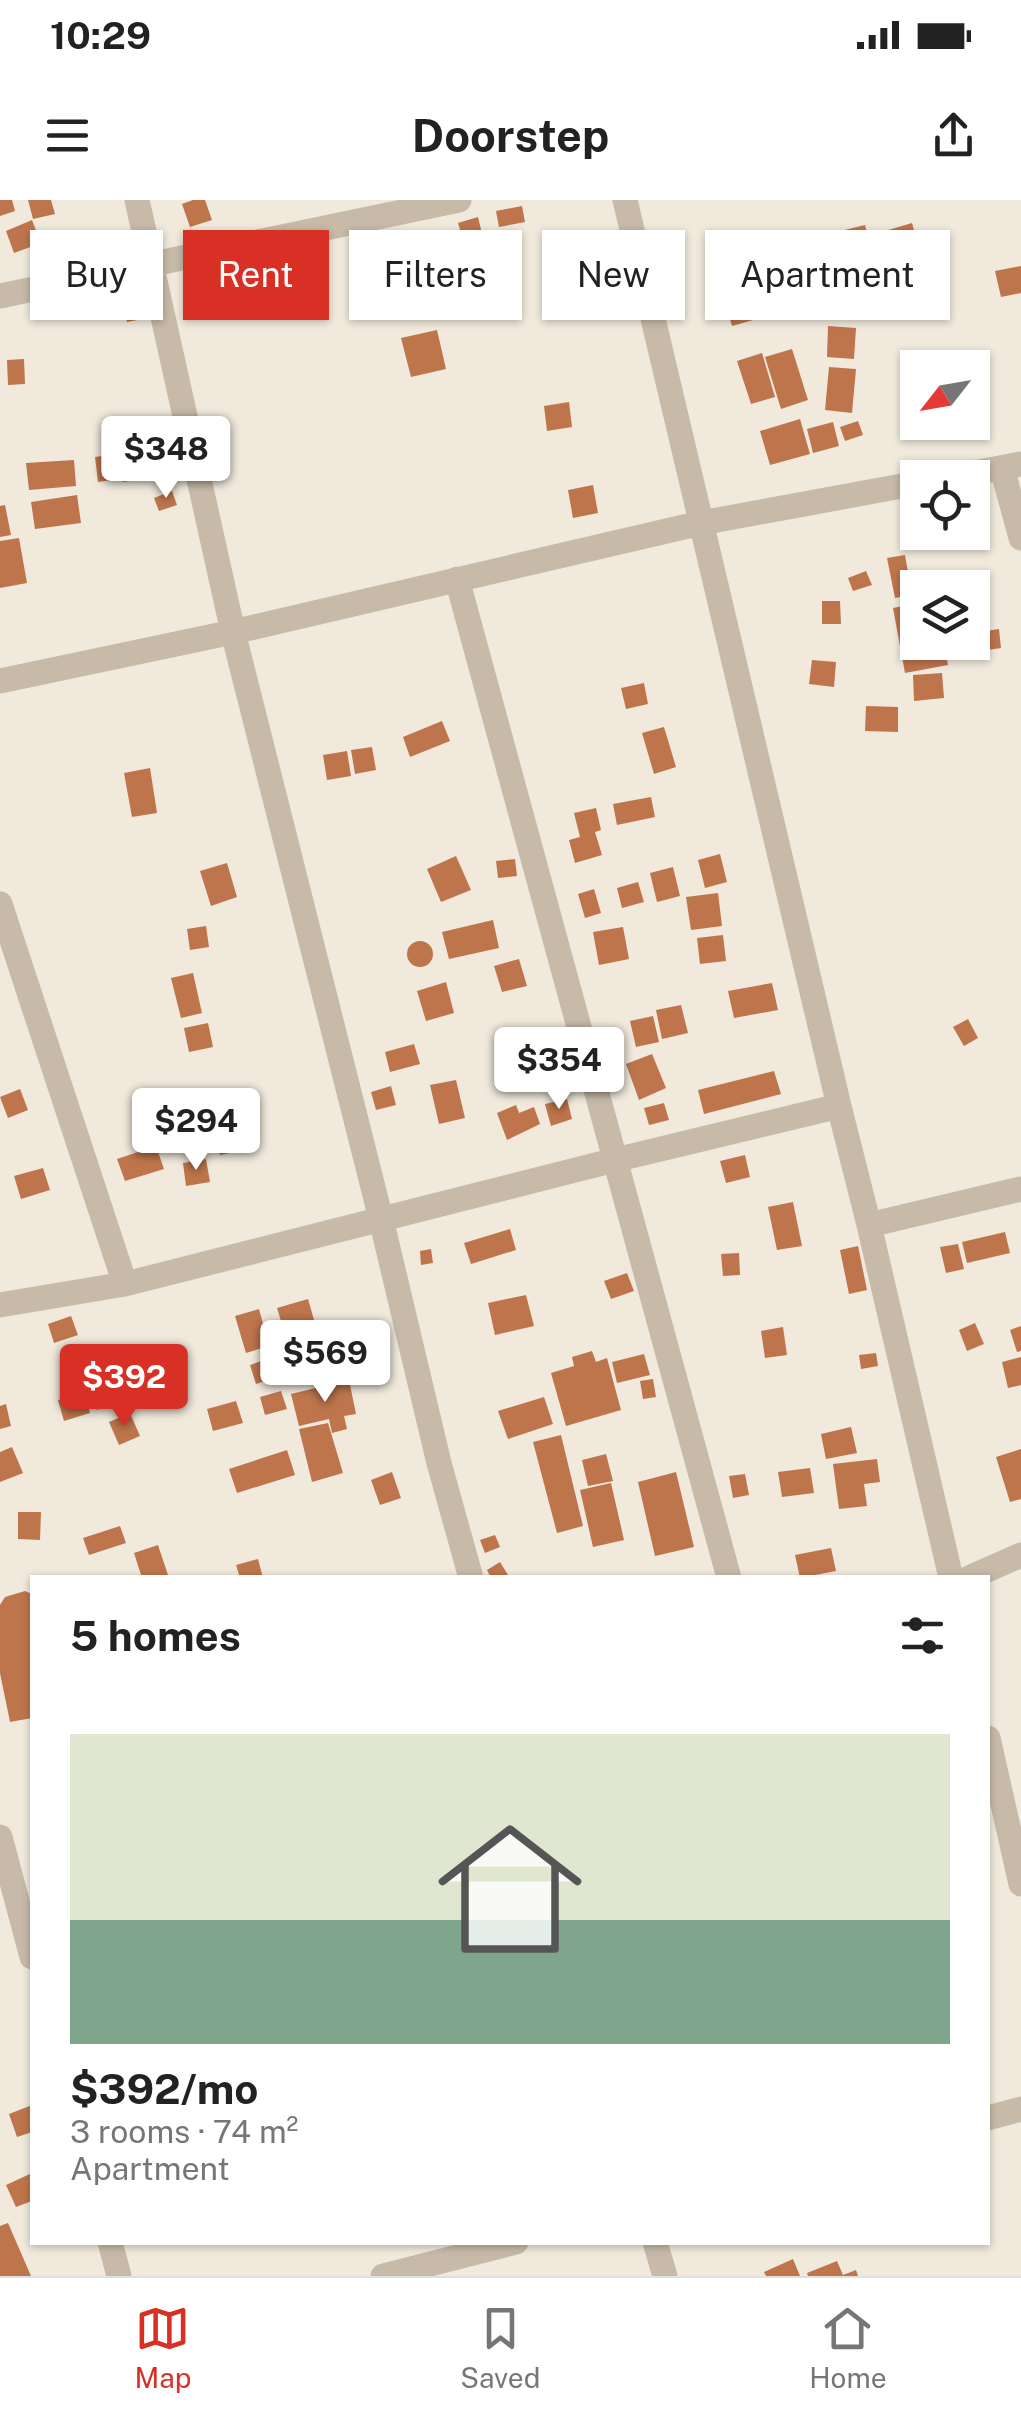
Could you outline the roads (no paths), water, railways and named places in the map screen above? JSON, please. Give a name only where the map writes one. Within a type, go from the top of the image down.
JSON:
[{"type":"street","points":[[138,200],[144,230]]},
{"type":"street","points":[[163,264],[458,200]]},
{"type":"street","points":[[625,200],[949,1575]]},
{"type":"street","points":[[0,296],[30,290]]},
{"type":"street","points":[[163,316],[233,632],[470,1575]]},
{"type":"street","points":[[1012,466],[1021,538]]},
{"type":"street","points":[[0,682],[233,632],[701,522],[900,486]]},
{"type":"street","points":[[458,579],[728,1575]]},
{"type":"street","points":[[0,904],[125,1284]]},
{"type":"street","points":[[0,1305],[125,1284],[839,1106]]},
{"type":"street","points":[[869,1225],[1021,1188]]},
{"type":"street","points":[[976,1575],[1021,1556]]},
{"type":"street","points":[[990,1747],[1021,1884]]},
{"type":"street","points":[[0,1837],[30,1950]]},
{"type":"street","points":[[990,2117],[1021,2109]]},
{"type":"street","points":[[111,2245],[119,2276]]},
{"type":"street","points":[[391,2275],[505,2245]]},
{"type":"street","points":[[656,2245],[665,2276]]}]
